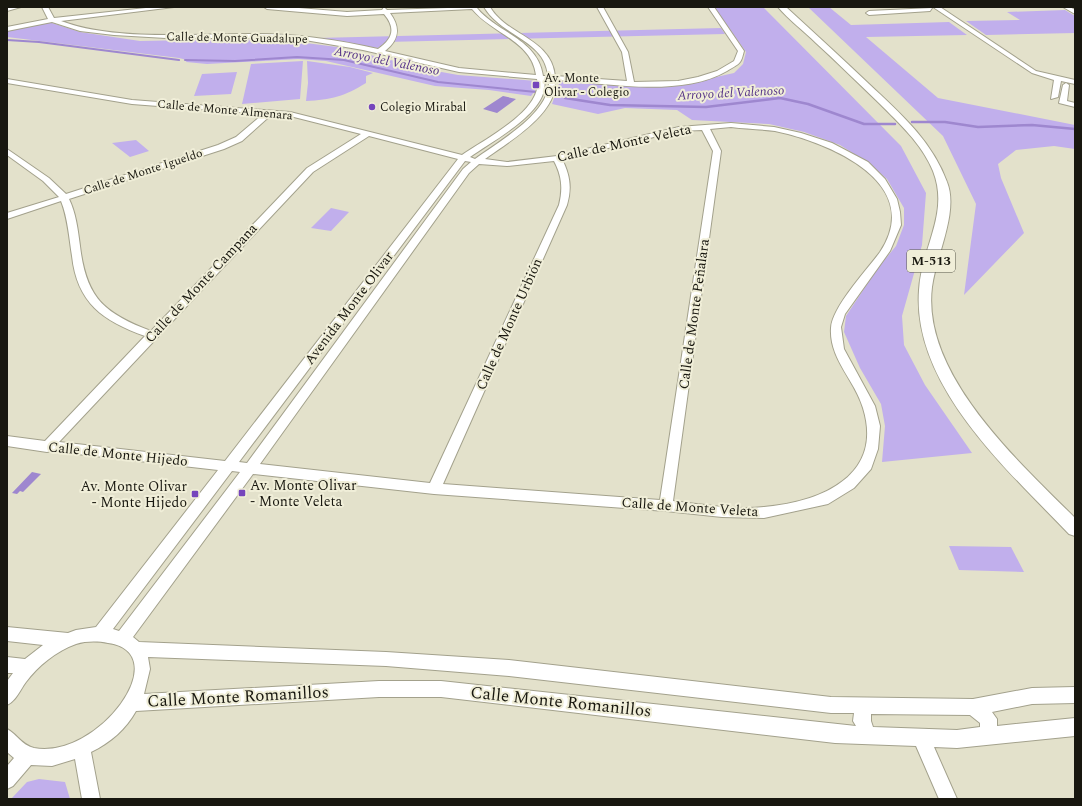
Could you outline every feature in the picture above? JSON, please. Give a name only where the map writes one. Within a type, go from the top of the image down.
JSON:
[{"type":"main road","name":"M-513","points":[[782,7],[900,118],[920,141],[933,161],[943,184],[946,199],[926,277],[926,323],[935,353],[958,397],[974,420],[1075,529]]},
{"type":"street","points":[[7,9],[18,7]]},
{"type":"street","points":[[45,7],[52,20]]},
{"type":"street","points":[[7,29],[52,20],[171,7]]},
{"type":"street","points":[[267,7],[327,13],[474,7]]},
{"type":"street","name":"Avenida Monte Olivar","points":[[101,633],[463,158],[513,125],[524,115],[542,89],[540,67],[528,50],[486,22],[474,7]]},
{"type":"street","points":[[487,7],[490,13],[505,27],[541,50],[549,62],[554,79]]},
{"type":"street","points":[[600,7],[621,38],[631,69],[631,83]]},
{"type":"street","name":"Calle de Monte Guadalupe","points":[[52,20],[76,29],[172,38],[253,36],[304,38],[346,44],[461,70],[554,79],[631,83],[674,83],[716,75],[727,70],[737,62],[741,51],[711,7]]},
{"type":"street","points":[[896,7],[902,11]]},
{"type":"street","points":[[1066,7],[1075,12]]},
{"type":"street","points":[[869,13],[933,8],[1034,72],[1075,82]]},
{"type":"street","points":[[380,51],[390,44],[396,36],[394,24],[385,10]]},
{"type":"street","name":"Avenida Monte Olivar","points":[[129,644],[250,468],[466,171],[475,162],[513,135],[536,116],[551,94],[554,79]]},
{"type":"street","points":[[1054,96],[1058,79]]},
{"type":"street","name":"Calle de Monte Almenara","points":[[7,81],[132,102],[290,114],[463,158]]},
{"type":"street","points":[[1066,85],[1062,103],[1075,105]]},
{"type":"street","name":"Calle de Monte Igueldo","points":[[7,216],[221,147],[239,139],[270,112]]},
{"type":"street","name":"Calle de Monte Veleta","points":[[229,466],[434,489],[666,506],[722,512],[764,513],[823,500],[849,484],[866,466],[872,449],[874,426],[869,406],[838,349],[836,327],[840,314],[885,251],[896,225],[896,212],[893,199],[881,179],[865,164],[843,151],[798,135],[774,129],[731,125],[703,126],[660,133],[557,158],[507,164],[475,162],[463,158]]},
{"type":"street","name":"Calle de Monte Peñalara","points":[[666,506],[717,151],[711,135],[703,126]]},
{"type":"street","name":"Calle de Monte Campana","points":[[47,447],[310,170],[367,134]]},
{"type":"street","points":[[7,151],[57,189],[64,198],[70,219],[83,284],[90,298],[108,314],[130,327],[152,335]]},
{"type":"street","name":"Calle de Monte Urbión","points":[[434,489],[563,205],[567,191],[564,171],[557,158]]},
{"type":"street","points":[[380,267],[394,270]]},
{"type":"street","points":[[369,282],[384,285]]},
{"type":"street","name":"Calle de Monte Hijedo","points":[[7,441],[47,447],[229,466]]},
{"type":"street","points":[[7,697],[14,683],[27,667],[40,656],[68,640],[85,635],[101,633]]},
{"type":"street","name":"Calle Monte Romanillos","points":[[101,633],[129,644],[402,660],[509,668],[831,706],[973,707],[1032,696],[1075,695]]},
{"type":"street","points":[[7,634],[68,640]]},
{"type":"street","points":[[8,743],[18,751],[28,755],[45,758],[63,755],[82,749],[109,731],[133,703],[141,682],[142,664],[129,644]]},
{"type":"street","points":[[7,665],[27,667]]},
{"type":"street","name":"Calle Monte Romanillos","points":[[133,703],[378,689],[441,690],[835,734],[868,736],[957,739],[1075,727]]},
{"type":"street","points":[[868,706],[863,708],[861,715],[868,736]]},
{"type":"street","points":[[973,707],[988,718],[989,727],[987,736]]},
{"type":"street","points":[[922,739],[948,799]]},
{"type":"street","points":[[82,749],[91,799]]},
{"type":"street","points":[[7,780],[28,755]]},
{"type":"shaded area","points":[[714,7],[763,7],[901,146],[926,193],[922,245],[902,316],[904,345],[925,385],[972,453],[882,462],[885,426],[881,404],[860,368],[844,332],[846,316],[877,269],[896,246],[904,225],[904,208],[887,179],[870,164],[840,145],[804,132],[769,124],[692,120],[677,110],[625,108],[598,114],[552,104],[560,81],[676,86],[734,73],[743,64],[746,52]]},
{"type":"shaded area","points":[[808,7],[829,7],[851,25],[949,22],[967,35],[866,37],[938,98],[1075,125],[1075,149],[1054,146],[1016,150],[998,164],[1001,178],[1024,233],[964,295],[976,204],[943,136]]},
{"type":"shaded area","points":[[1065,10],[1075,16],[1075,33],[986,35],[966,21],[1020,20],[1007,12]]},
{"type":"shaded area","points":[[45,23],[52,23],[80,32],[140,41],[241,39],[298,42],[337,47],[458,75],[537,81],[537,88],[531,96],[489,90],[435,86],[326,61],[298,59],[207,64],[186,62],[187,60],[179,58],[7,37],[7,31]]},
{"type":"shaded area","points":[[721,28],[725,34],[386,42],[378,48],[317,38]]},
{"type":"shaded area","points":[[303,61],[300,99],[242,104],[251,64]]},
{"type":"shaded area","points":[[307,61],[350,67],[373,73],[366,76],[366,83],[344,94],[323,100],[306,101],[308,83]]},
{"type":"shaded area","points":[[237,72],[231,94],[194,96],[202,74]]},
{"type":"shaded area","points":[[503,96],[516,99],[497,113],[483,109]]},
{"type":"shaded area","points":[[136,140],[149,151],[130,157],[112,143]]},
{"type":"shaded area","points":[[331,208],[349,212],[331,231],[311,228]]},
{"type":"shaded area","points":[[32,472],[41,474],[23,492],[20,491],[17,494],[12,493]]},
{"type":"shaded area","points":[[949,546],[1011,547],[1024,572],[959,570]]},
{"type":"shaded area","points":[[39,779],[65,782],[70,799],[11,799],[27,782]]},
{"type":"waterway","name":"Arroyo del Valenoso","points":[[7,40],[39,42],[179,60]]},
{"type":"waterway","name":"Arroyo del Valenoso","points":[[185,60],[235,61],[297,57],[344,60],[438,82],[536,92]]},
{"type":"waterway","name":"Arroyo del Valenoso","points":[[565,98],[610,105],[706,107],[780,98],[808,104],[864,124],[895,124]]},
{"type":"waterway","name":"Arroyo del Valenoso","points":[[912,122],[945,122],[978,127],[1032,125],[1075,129]]},
{"type":"place","name":"Av. Monte Olivar - Colegio","points":[[536,85]]},
{"type":"place","name":"Colegio Mirabal","points":[[372,107]]},
{"type":"place","name":"Av. Monte Olivar - Monte Veleta","points":[[242,493]]},
{"type":"place","name":"Av. Monte Olivar - Monte Hijedo","points":[[195,494]]}]
